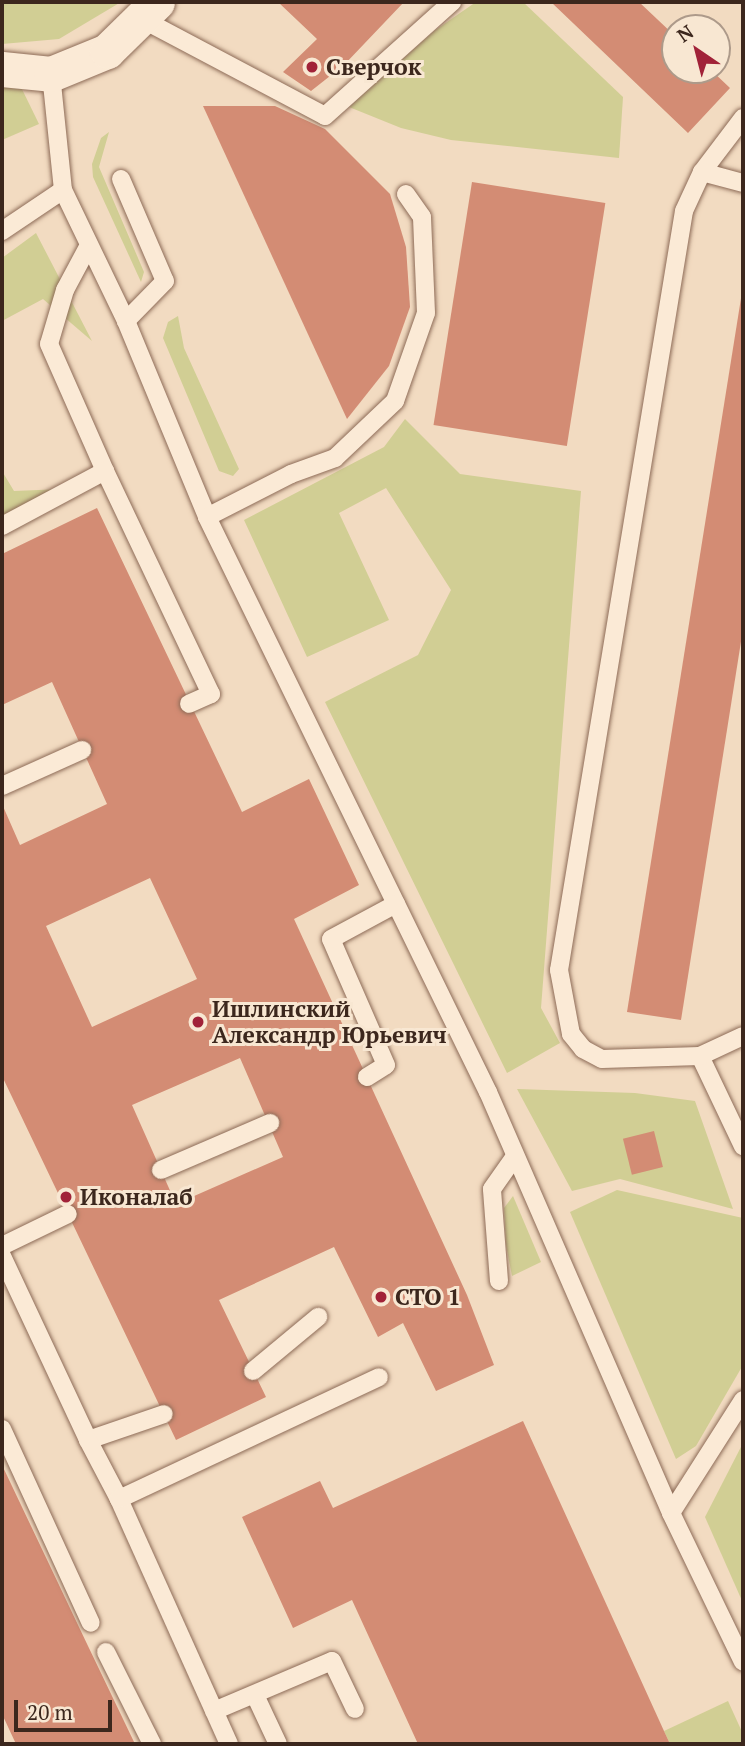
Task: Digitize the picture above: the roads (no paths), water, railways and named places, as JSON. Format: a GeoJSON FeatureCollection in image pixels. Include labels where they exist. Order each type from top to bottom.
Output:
{"type":"FeatureCollection","features":[{"type":"Feature","properties":{"kind":"street"},"geometry":{"type":"LineString","coordinates":[[2,69],[51,74],[107,51],[149,10]]}},
{"type":"Feature","properties":{"kind":"lane"},"geometry":{"type":"LineString","coordinates":[[149,10],[325,116],[452,2]]}},
{"type":"Feature","properties":{"kind":"lane"},"geometry":{"type":"LineString","coordinates":[[51,74],[63,190],[127,321],[207,517],[488,1092],[671,1513],[743,1660]]}},
{"type":"Feature","properties":{"kind":"lane"},"geometry":{"type":"LineString","coordinates":[[743,118],[702,172],[684,211],[559,970],[571,1034],[583,1049],[602,1059],[700,1056],[743,1036]]}},
{"type":"Feature","properties":{"kind":"lane"},"geometry":{"type":"LineString","coordinates":[[702,172],[743,183]]}},
{"type":"Feature","properties":{"kind":"lane"},"geometry":{"type":"LineString","coordinates":[[121,179],[165,281],[127,321]]}},
{"type":"Feature","properties":{"kind":"lane"},"geometry":{"type":"LineString","coordinates":[[2,231],[63,190]]}},
{"type":"Feature","properties":{"kind":"lane"},"geometry":{"type":"LineString","coordinates":[[207,517],[291,474],[335,458],[395,401],[426,313],[422,217],[406,194]]}},
{"type":"Feature","properties":{"kind":"lane"},"geometry":{"type":"LineString","coordinates":[[89,245],[65,290],[49,344],[105,471],[211,694],[189,704]]}},
{"type":"Feature","properties":{"kind":"lane"},"geometry":{"type":"LineString","coordinates":[[2,526],[105,471]]}},
{"type":"Feature","properties":{"kind":"lane"},"geometry":{"type":"LineString","coordinates":[[2,786],[82,750]]}},
{"type":"Feature","properties":{"kind":"lane"},"geometry":{"type":"LineString","coordinates":[[367,1077],[387,1065],[331,939],[396,904]]}},
{"type":"Feature","properties":{"kind":"lane"},"geometry":{"type":"LineString","coordinates":[[700,1056],[743,1146]]}},
{"type":"Feature","properties":{"kind":"lane"},"geometry":{"type":"LineString","coordinates":[[161,1170],[270,1123]]}},
{"type":"Feature","properties":{"kind":"lane"},"geometry":{"type":"LineString","coordinates":[[499,1281],[492,1189],[514,1157]]}},
{"type":"Feature","properties":{"kind":"lane"},"geometry":{"type":"LineString","coordinates":[[2,1246],[68,1214]]}},
{"type":"Feature","properties":{"kind":"lane"},"geometry":{"type":"LineString","coordinates":[[2,1256],[88,1440],[119,1499],[229,1744]]}},
{"type":"Feature","properties":{"kind":"lane"},"geometry":{"type":"LineString","coordinates":[[253,1371],[318,1317]]}},
{"type":"Feature","properties":{"kind":"lane"},"geometry":{"type":"LineString","coordinates":[[119,1499],[379,1377]]}},
{"type":"Feature","properties":{"kind":"lane"},"geometry":{"type":"LineString","coordinates":[[671,1513],[743,1400]]}},
{"type":"Feature","properties":{"kind":"lane"},"geometry":{"type":"LineString","coordinates":[[88,1440],[164,1414]]}},
{"type":"Feature","properties":{"kind":"lane"},"geometry":{"type":"LineString","coordinates":[[2,1429],[91,1623]]}},
{"type":"Feature","properties":{"kind":"lane"},"geometry":{"type":"LineString","coordinates":[[106,1652],[152,1744]]}},
{"type":"Feature","properties":{"kind":"lane"},"geometry":{"type":"LineString","coordinates":[[214,1712],[332,1661],[355,1709]]}},
{"type":"Feature","properties":{"kind":"lane"},"geometry":{"type":"LineString","coordinates":[[255,1695],[278,1744]]}},
{"type":"Feature","properties":{"kind":"place","name":"Сверчок"},"geometry":{"type":"Point","coordinates":[312,67]}},
{"type":"Feature","properties":{"kind":"place","name":"Ишлинский Александр Юрьевич"},"geometry":{"type":"Point","coordinates":[198,1022]}},
{"type":"Feature","properties":{"kind":"place","name":"Иконалаб"},"geometry":{"type":"Point","coordinates":[66,1197]}},
{"type":"Feature","properties":{"kind":"place","name":"СТО 1"},"geometry":{"type":"Point","coordinates":[381,1297]}}]}
